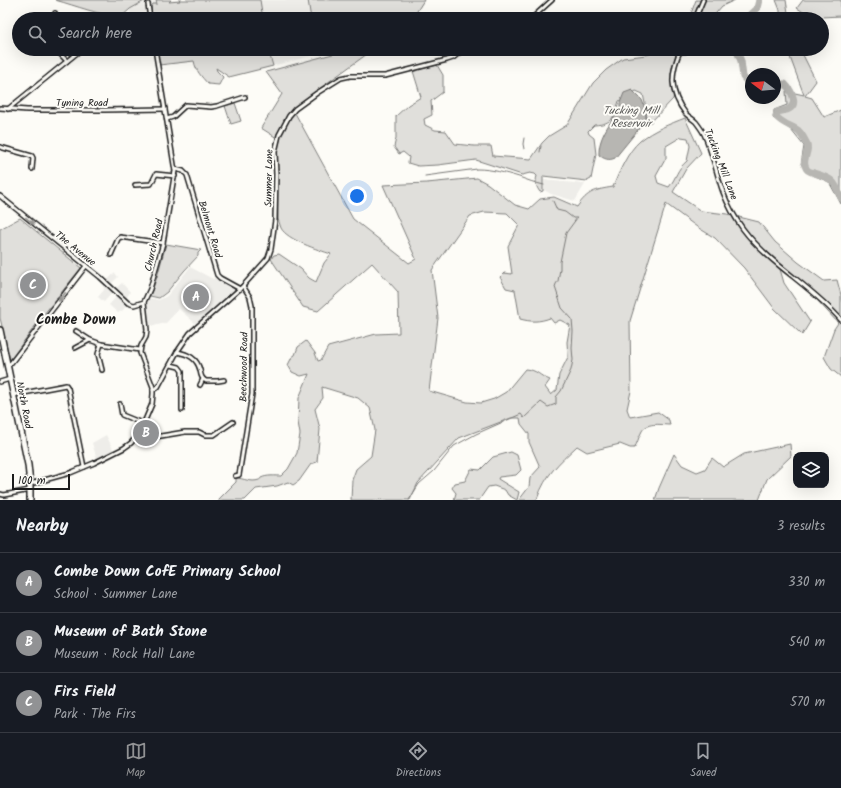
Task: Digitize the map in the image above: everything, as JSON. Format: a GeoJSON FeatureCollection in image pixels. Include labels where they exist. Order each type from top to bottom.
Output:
{"type":"FeatureCollection","features":[{"type":"Feature","properties":{"kind":"main road","name":"North Road"},"geometry":{"type":"LineString","coordinates":[[0,330],[28,465],[30,500]]}},
{"type":"Feature","properties":{"kind":"street"},"geometry":{"type":"LineString","coordinates":[[539,12],[552,0]]}},
{"type":"Feature","properties":{"kind":"street"},"geometry":{"type":"LineString","coordinates":[[698,12],[703,0]]}},
{"type":"Feature","properties":{"kind":"street"},"geometry":{"type":"LineString","coordinates":[[148,4],[149,12]]}},
{"type":"Feature","properties":{"kind":"street"},"geometry":{"type":"LineString","coordinates":[[62,56],[67,61]]}},
{"type":"Feature","properties":{"kind":"street"},"geometry":{"type":"LineString","coordinates":[[8,109],[73,56]]}},
{"type":"Feature","properties":{"kind":"street","name":"Church Road"},"geometry":{"type":"LineString","coordinates":[[140,350],[146,337],[147,330],[144,302],[150,289],[163,243],[175,176],[156,56]]}},
{"type":"Feature","properties":{"kind":"street","name":"Summer Lane"},"geometry":{"type":"LineString","coordinates":[[153,390],[158,386],[177,352],[190,333],[240,289],[268,258],[271,249],[275,220],[275,152],[280,135],[289,116],[295,109],[317,93],[341,78],[347,76],[385,76],[447,60],[455,56]]}},
{"type":"Feature","properties":{"kind":"street","name":"Tucking Mill Lane"},"geometry":{"type":"LineString","coordinates":[[678,56],[672,78],[676,96],[687,116],[695,121],[705,137],[723,193],[734,215],[744,230],[759,247],[784,270],[823,300],[841,320]]}},
{"type":"Feature","properties":{"kind":"street"},"geometry":{"type":"LineString","coordinates":[[166,119],[174,117],[186,105],[211,107],[245,96]]}},
{"type":"Feature","properties":{"kind":"street","name":"Tyning Road"},"geometry":{"type":"LineString","coordinates":[[0,108],[105,110],[164,109]]}},
{"type":"Feature","properties":{"kind":"street"},"geometry":{"type":"LineString","coordinates":[[0,146],[32,156],[32,169]]}},
{"type":"Feature","properties":{"kind":"street","name":"Belmont Road"},"geometry":{"type":"LineString","coordinates":[[175,169],[183,170],[187,175],[217,275],[240,289]]}},
{"type":"Feature","properties":{"kind":"street"},"geometry":{"type":"LineString","coordinates":[[135,185],[149,185],[156,174],[175,176]]}},
{"type":"Feature","properties":{"kind":"street","name":"The Avenue"},"geometry":{"type":"LineString","coordinates":[[0,196],[86,266],[128,303],[134,305],[144,302]]}},
{"type":"Feature","properties":{"kind":"street"},"geometry":{"type":"LineString","coordinates":[[111,255],[118,239],[120,238],[163,243]]}},
{"type":"Feature","properties":{"kind":"street"},"geometry":{"type":"LineString","coordinates":[[8,365],[86,266]]}},
{"type":"Feature","properties":{"kind":"street","name":"Beechwood Road"},"geometry":{"type":"LineString","coordinates":[[240,474],[252,394],[252,306],[250,297],[243,286]]}},
{"type":"Feature","properties":{"kind":"street"},"geometry":{"type":"LineString","coordinates":[[30,484],[54,478],[84,467],[124,448],[137,437],[152,404],[153,390],[140,350],[101,344],[90,340],[76,331]]}},
{"type":"Feature","properties":{"kind":"street"},"geometry":{"type":"LineString","coordinates":[[75,348],[90,340]]}},
{"type":"Feature","properties":{"kind":"street"},"geometry":{"type":"LineString","coordinates":[[101,344],[98,354],[102,370]]}},
{"type":"Feature","properties":{"kind":"street"},"geometry":{"type":"LineString","coordinates":[[177,352],[193,357],[199,366],[203,379],[200,385]]}},
{"type":"Feature","properties":{"kind":"street"},"geometry":{"type":"LineString","coordinates":[[171,364],[179,367],[182,372],[182,410]]}},
{"type":"Feature","properties":{"kind":"street"},"geometry":{"type":"LineString","coordinates":[[0,382],[10,379]]}},
{"type":"Feature","properties":{"kind":"street"},"geometry":{"type":"LineString","coordinates":[[203,379],[210,382],[224,380]]}},
{"type":"Feature","properties":{"kind":"street"},"geometry":{"type":"LineString","coordinates":[[13,395],[66,385],[68,388],[84,467]]}},
{"type":"Feature","properties":{"kind":"street"},"geometry":{"type":"LineString","coordinates":[[120,404],[122,415],[144,424]]}},
{"type":"Feature","properties":{"kind":"street"},"geometry":{"type":"LineString","coordinates":[[137,437],[143,439],[185,432],[199,432],[209,436],[214,435],[233,422]]}},
{"type":"Feature","properties":{"kind":"street"},"geometry":{"type":"LineString","coordinates":[[235,476],[240,474],[243,478]]}},
{"type":"Feature","properties":{"kind":"street"},"geometry":{"type":"LineString","coordinates":[[0,494],[4,495],[30,490]]}},
{"type":"Feature","properties":{"kind":"shaded area"},"geometry":{"type":"Polygon","coordinates":[[[55,0],[425,0],[417,12],[95,11],[55,0]]]}},
{"type":"Feature","properties":{"kind":"shaded area"},"geometry":{"type":"Polygon","coordinates":[[[55,0],[146,0],[127,12],[96,12],[55,0]]]}},
{"type":"Feature","properties":{"kind":"shaded area"},"geometry":{"type":"Polygon","coordinates":[[[156,0],[171,0],[169,2],[180,1],[179,0],[260,0],[262,12],[151,12],[151,7],[153,4],[157,4],[156,0]]]}},
{"type":"Feature","properties":{"kind":"shaded area"},"geometry":{"type":"Polygon","coordinates":[[[308,0],[424,0],[416,12],[310,12],[308,0]]]}},
{"type":"Feature","properties":{"kind":"shaded area"},"geometry":{"type":"Polygon","coordinates":[[[696,0],[735,0],[722,6],[717,12],[692,12],[696,0]]]}},
{"type":"Feature","properties":{"kind":"shaded area"},"geometry":{"type":"Polygon","coordinates":[[[776,0],[786,0],[788,12],[780,12],[776,0]]]}},
{"type":"Feature","properties":{"kind":"shaded area"},"geometry":{"type":"Polygon","coordinates":[[[803,0],[841,0],[841,16],[829,17],[829,12],[803,12],[797,8],[803,0]]]}},
{"type":"Feature","properties":{"kind":"shaded area"},"geometry":{"type":"Polygon","coordinates":[[[158,56],[311,56],[229,77],[205,59],[159,65],[158,56]]]}},
{"type":"Feature","properties":{"kind":"shaded area"},"geometry":{"type":"Polygon","coordinates":[[[158,56],[270,56],[273,66],[229,77],[216,68],[223,77],[219,85],[208,84],[197,71],[194,61],[159,65],[158,56]]]}},
{"type":"Feature","properties":{"kind":"shaded area"},"geometry":{"type":"Polygon","coordinates":[[[325,56],[364,56],[294,107],[295,113],[353,219],[409,263],[416,259],[383,185],[427,183],[477,178],[488,184],[515,205],[529,209],[540,199],[554,197],[577,207],[588,194],[601,189],[613,187],[628,156],[640,141],[656,130],[685,118],[701,153],[686,169],[673,192],[701,211],[727,214],[759,222],[775,242],[798,262],[824,281],[837,280],[841,295],[841,377],[831,369],[824,357],[834,329],[838,323],[806,288],[780,269],[784,283],[810,322],[802,335],[774,308],[744,268],[715,238],[697,227],[666,204],[630,321],[631,391],[627,409],[630,417],[658,412],[669,420],[670,425],[654,424],[646,427],[643,429],[634,448],[620,444],[587,452],[577,446],[558,464],[544,483],[536,500],[519,500],[529,487],[530,478],[540,467],[529,442],[529,434],[521,424],[520,418],[511,418],[459,438],[418,483],[410,500],[351,500],[352,480],[356,469],[371,456],[375,430],[370,408],[358,398],[322,387],[323,398],[315,409],[320,429],[317,462],[311,464],[299,481],[293,485],[288,482],[277,486],[256,489],[245,500],[218,500],[236,482],[236,478],[253,481],[259,480],[266,476],[281,476],[288,469],[297,453],[300,434],[298,422],[299,398],[309,374],[301,376],[292,372],[288,365],[292,357],[295,355],[298,347],[306,341],[315,353],[318,361],[321,360],[328,347],[376,334],[399,333],[398,292],[372,263],[318,311],[303,307],[271,259],[274,255],[279,254],[301,269],[309,278],[316,282],[324,263],[331,254],[290,237],[281,228],[278,219],[277,151],[280,140],[261,128],[282,94],[266,72],[325,56]],[[681,137],[666,146],[666,158],[656,176],[658,183],[669,187],[681,167],[687,161],[690,146],[688,138],[681,137]],[[484,212],[470,216],[432,270],[438,318],[429,391],[467,402],[481,403],[494,399],[506,392],[525,369],[536,372],[550,380],[545,387],[551,395],[557,390],[559,375],[568,357],[567,342],[570,325],[560,320],[554,323],[550,318],[535,321],[520,319],[515,290],[506,288],[500,277],[504,273],[512,274],[508,246],[519,225],[507,213],[484,212]]]}},
{"type":"Feature","properties":{"kind":"shaded area"},"geometry":{"type":"Polygon","coordinates":[[[638,56],[677,56],[671,77],[674,93],[673,99],[651,122],[647,123],[643,94],[636,91],[619,101],[612,119],[605,123],[594,125],[588,131],[594,138],[596,154],[591,179],[587,181],[543,176],[543,191],[540,192],[536,182],[537,176],[535,174],[530,173],[522,175],[476,160],[418,166],[408,163],[409,157],[403,152],[399,154],[394,147],[396,138],[396,116],[408,105],[421,97],[413,71],[437,65],[443,75],[443,92],[431,101],[432,115],[424,119],[425,125],[435,130],[446,131],[455,144],[491,146],[493,156],[531,159],[549,136],[567,125],[593,83],[606,70],[623,58],[638,56]]]}},
{"type":"Feature","properties":{"kind":"shaded area"},"geometry":{"type":"Polygon","coordinates":[[[790,56],[804,56],[816,81],[805,96],[812,98],[824,117],[841,110],[841,204],[829,182],[808,173],[801,164],[804,146],[791,130],[773,118],[774,110],[787,105],[786,91],[804,95],[790,56]]]}},
{"type":"Feature","properties":{"kind":"shaded area"},"geometry":{"type":"Polygon","coordinates":[[[235,103],[241,121],[231,124],[225,106],[235,103]]]}},
{"type":"Feature","properties":{"kind":"shaded area"},"geometry":{"type":"Polygon","coordinates":[[[543,180],[585,184],[575,201],[551,194],[544,190],[543,180]]]}},
{"type":"Feature","properties":{"kind":"shaded area"},"geometry":{"type":"Polygon","coordinates":[[[20,218],[81,268],[10,360],[0,318],[0,229],[20,218]]]}},
{"type":"Feature","properties":{"kind":"shaded area"},"geometry":{"type":"Polygon","coordinates":[[[166,244],[201,250],[198,253],[198,256],[167,292],[159,298],[150,296],[166,244]]]}},
{"type":"Feature","properties":{"kind":"shaded area"},"geometry":{"type":"Polygon","coordinates":[[[190,267],[213,279],[216,276],[236,289],[197,325],[179,309],[166,323],[153,326],[149,324],[146,303],[149,298],[159,300],[167,296],[190,267]]]}},
{"type":"Feature","properties":{"kind":"shaded area"},"geometry":{"type":"Polygon","coordinates":[[[115,273],[118,277],[112,283],[116,288],[122,283],[130,292],[124,302],[127,305],[118,313],[109,305],[116,297],[112,293],[104,302],[98,297],[104,290],[103,285],[115,273]]]}},
{"type":"Feature","properties":{"kind":"shaded area"},"geometry":{"type":"Polygon","coordinates":[[[106,435],[114,451],[97,459],[92,443],[106,435]]]}},
{"type":"Feature","properties":{"kind":"shaded area"},"geometry":{"type":"Polygon","coordinates":[[[790,444],[791,456],[767,479],[759,500],[655,500],[674,454],[682,465],[697,472],[705,469],[712,458],[723,467],[744,454],[790,444]]]}},
{"type":"Feature","properties":{"kind":"shaded area"},"geometry":{"type":"Polygon","coordinates":[[[511,452],[517,455],[521,470],[516,475],[499,477],[498,479],[519,492],[517,500],[508,495],[505,490],[494,486],[488,487],[479,500],[454,500],[456,493],[452,488],[455,483],[465,481],[471,469],[480,470],[493,457],[511,452]]]}},
{"type":"Feature","properties":{"kind":"water","name":"Tucking Mill Reservoir"},"geometry":{"type":"Polygon","coordinates":[[[632,90],[642,100],[646,111],[646,120],[615,158],[605,158],[599,155],[599,148],[603,136],[620,108],[620,103],[624,93],[632,90]]]}},
{"type":"Feature","properties":{"kind":"waterway"},"geometry":{"type":"LineString","coordinates":[[753,12],[757,8],[759,0]]}},
{"type":"Feature","properties":{"kind":"waterway"},"geometry":{"type":"LineString","coordinates":[[739,56],[743,77],[745,79]]}},
{"type":"Feature","properties":{"kind":"waterway"},"geometry":{"type":"LineString","coordinates":[[781,84],[785,84],[790,90],[794,101],[791,108],[777,112],[776,116],[783,122],[798,130],[804,138],[808,147],[804,162],[807,169],[825,176],[832,181],[837,187],[841,198]]}},
{"type":"Feature","properties":{"kind":"waterway"},"geometry":{"type":"LineString","coordinates":[[524,138],[524,149]]}},
{"type":"Feature","properties":{"kind":"waterway"},"geometry":{"type":"LineString","coordinates":[[540,152],[541,146]]}},
{"type":"Feature","properties":{"kind":"waterway"},"geometry":{"type":"LineString","coordinates":[[425,176],[482,169],[493,170],[544,185]]}},
{"type":"Feature","properties":{"kind":"waterway"},"geometry":{"type":"LineString","coordinates":[[409,500],[419,484],[434,471],[454,446],[476,434],[521,414],[524,418],[541,402],[548,407],[556,404],[556,397],[561,391],[571,370],[573,360],[573,331],[572,319],[562,308],[555,287],[558,281],[566,233],[577,218],[573,218],[565,212],[557,210],[553,201]]}},
{"type":"Feature","properties":{"kind":"place","name":"Firs Field"},"geometry":{"type":"Point","coordinates":[33,285]}},
{"type":"Feature","properties":{"kind":"place","name":"Combe Down CofE Primary School"},"geometry":{"type":"Point","coordinates":[196,297]}},
{"type":"Feature","properties":{"kind":"place","name":"Museum of Bath Stone"},"geometry":{"type":"Point","coordinates":[146,433]}},
{"type":"Feature","properties":{"kind":"district","name":"Combe Down"},"geometry":{"type":"Point","coordinates":[76,319]}}]}
